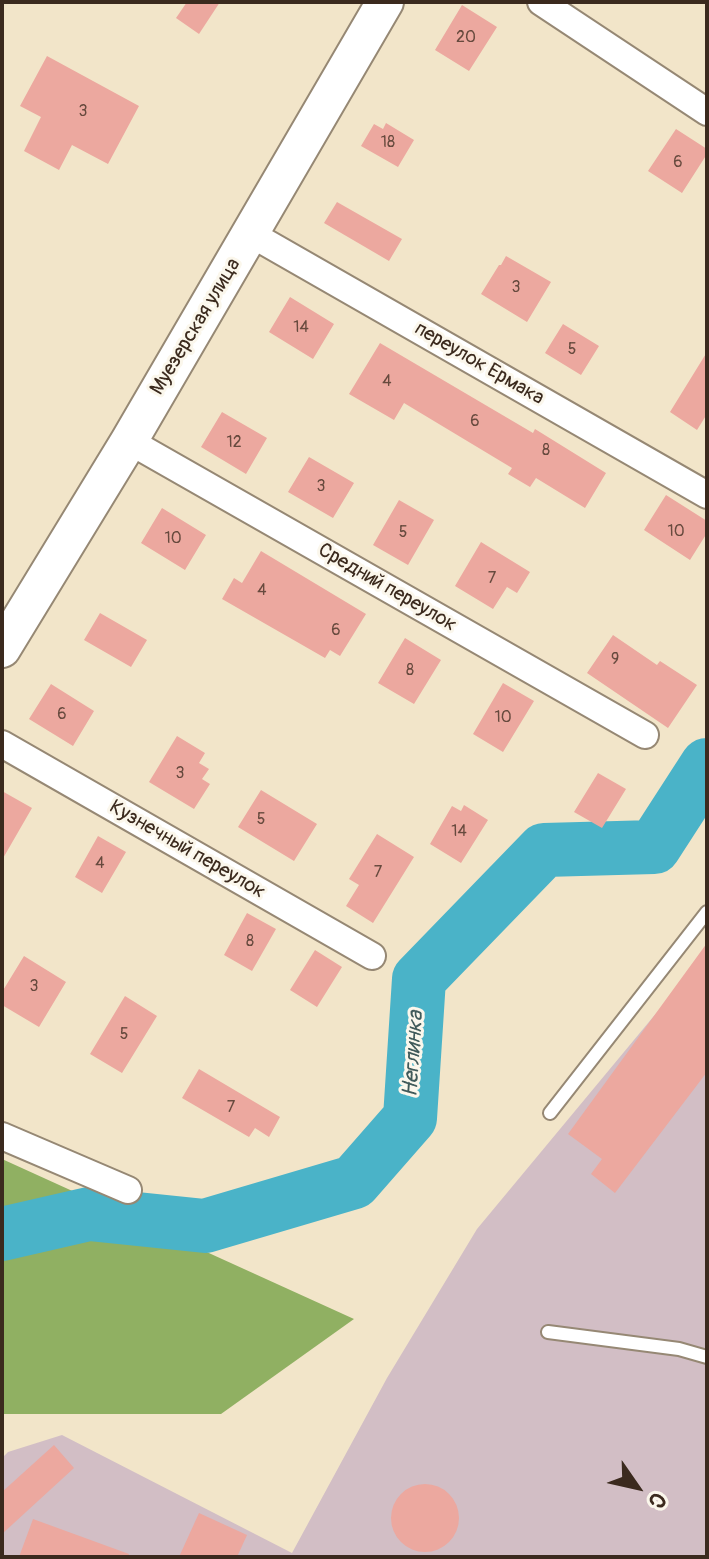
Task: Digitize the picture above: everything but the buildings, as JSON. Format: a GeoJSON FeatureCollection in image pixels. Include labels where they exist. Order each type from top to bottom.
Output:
{"type":"FeatureCollection","features":[{"type":"Feature","properties":{"kind":"main road","name":"Муезерская улица"},"geometry":{"type":"LineString","coordinates":[[2,649],[129,441],[385,2]]}},
{"type":"Feature","properties":{"kind":"street"},"geometry":{"type":"LineString","coordinates":[[541,2],[707,112]]}},
{"type":"Feature","properties":{"kind":"street","name":"переулок Ермака"},"geometry":{"type":"LineString","coordinates":[[251,234],[707,495]]}},
{"type":"Feature","properties":{"kind":"street","name":"Средний переулок"},"geometry":{"type":"LineString","coordinates":[[129,441],[645,735]]}},
{"type":"Feature","properties":{"kind":"street","name":"Кузнечный переулок"},"geometry":{"type":"LineString","coordinates":[[2,744],[372,956]]}},
{"type":"Feature","properties":{"kind":"street"},"geometry":{"type":"LineString","coordinates":[[2,1136],[128,1190]]}},
{"type":"Feature","properties":{"kind":"lane"},"geometry":{"type":"LineString","coordinates":[[550,1113],[707,912]]}},
{"type":"Feature","properties":{"kind":"lane"},"geometry":{"type":"LineString","coordinates":[[548,1332],[679,1349],[707,1357]]}},
{"type":"Feature","properties":{"kind":"shaded area"},"geometry":{"type":"Polygon","coordinates":[[[707,952],[707,1557],[2,1557],[2,1458],[8,1452],[62,1435],[292,1553],[387,1378],[477,1229],[707,952]]]}},
{"type":"Feature","properties":{"kind":"green space"},"geometry":{"type":"Polygon","coordinates":[[[2,1159],[354,1319],[221,1414],[2,1414],[2,1159]]]}},
{"type":"Feature","properties":{"kind":"waterway","name":"Неглинка"},"geometry":{"type":"LineString","coordinates":[[2,1234],[89,1214],[205,1226],[354,1182],[410,1118],[419,979],[544,850],[654,847],[707,765]]}}]}
